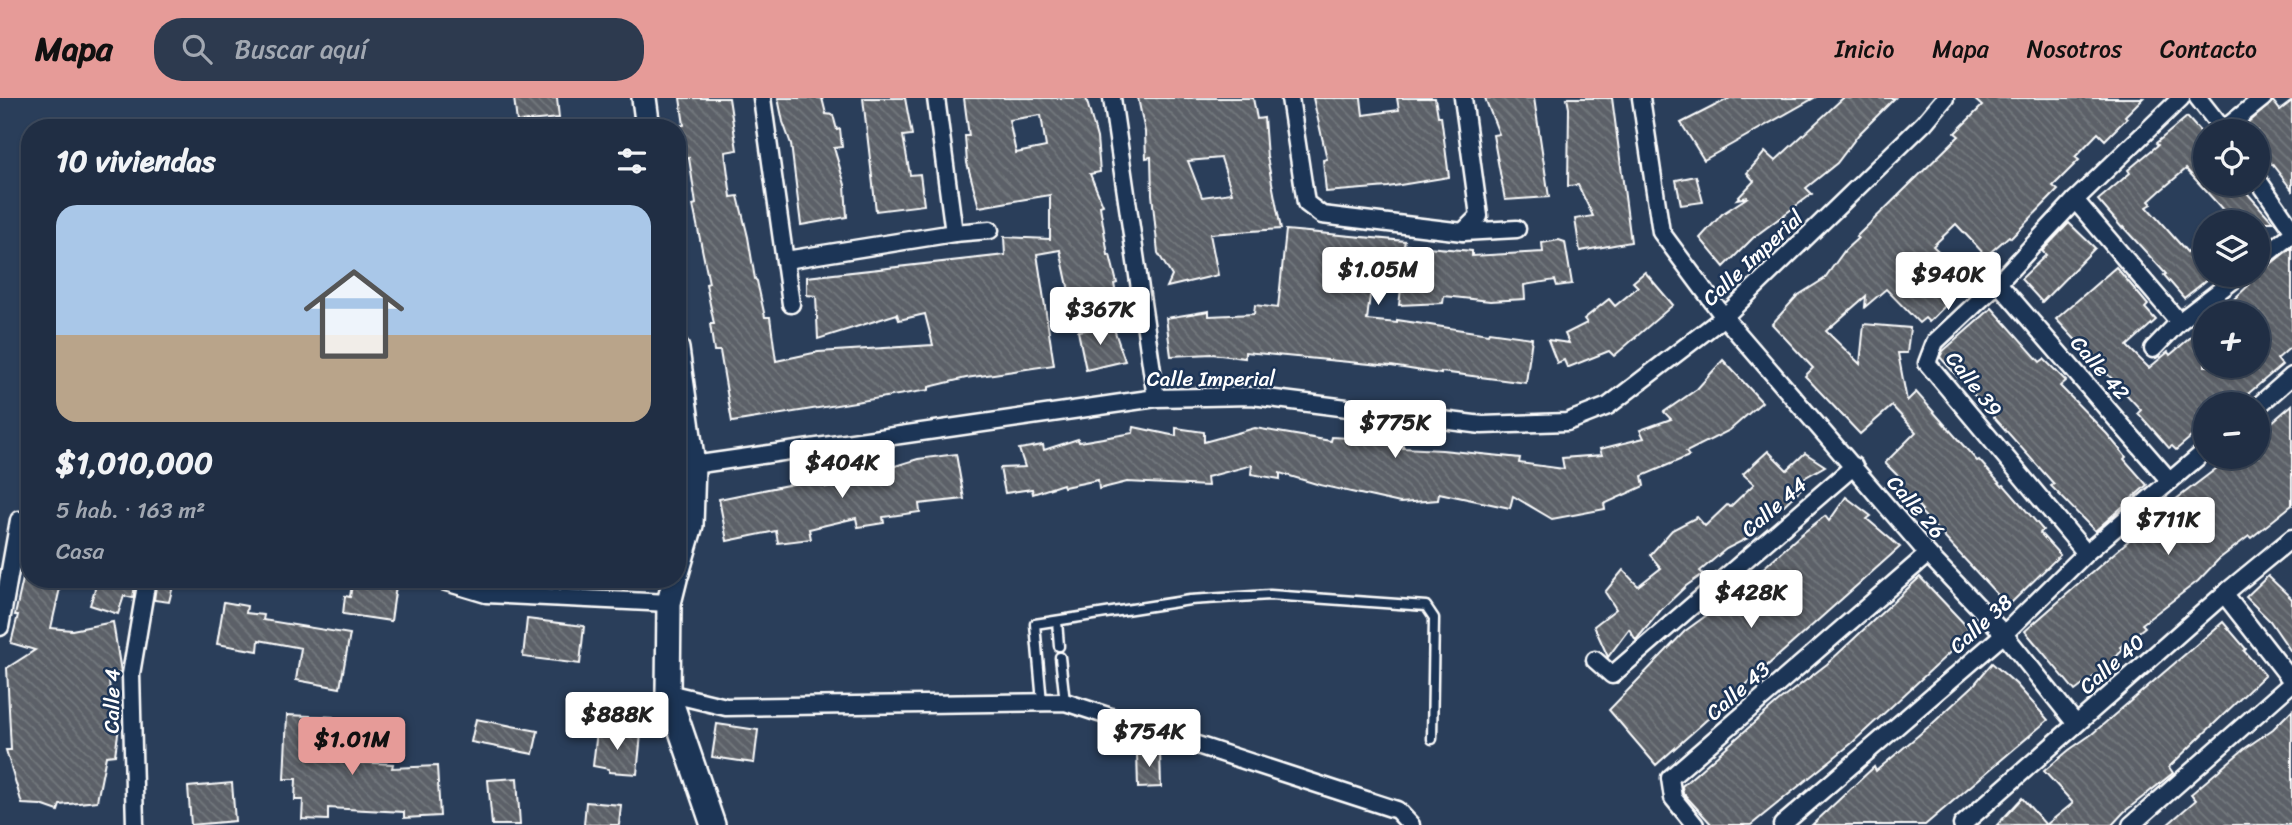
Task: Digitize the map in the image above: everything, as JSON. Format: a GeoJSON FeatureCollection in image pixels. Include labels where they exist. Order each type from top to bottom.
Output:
{"type":"FeatureCollection","features":[{"type":"Feature","properties":{"kind":"street"},"geometry":{"type":"LineString","coordinates":[[644,98],[647,119]]}},
{"type":"Feature","properties":{"kind":"street"},"geometry":{"type":"LineString","coordinates":[[762,98],[791,304]]}},
{"type":"Feature","properties":{"kind":"street"},"geometry":{"type":"LineString","coordinates":[[936,98],[954,233]]}},
{"type":"Feature","properties":{"kind":"street"},"geometry":{"type":"LineString","coordinates":[[1112,98],[1156,398]]}},
{"type":"Feature","properties":{"kind":"street"},"geometry":{"type":"LineString","coordinates":[[1290,98],[1306,203],[1322,215],[1463,232],[1517,229]]}},
{"type":"Feature","properties":{"kind":"street"},"geometry":{"type":"LineString","coordinates":[[1463,98],[1479,216],[1463,232]]}},
{"type":"Feature","properties":{"kind":"street","name":"Calle 26"},"geometry":{"type":"LineString","coordinates":[[1641,98],[1661,233],[1724,317],[1928,554],[2004,634],[2076,724]]}},
{"type":"Feature","properties":{"kind":"street","name":"Calle Imperial"},"geometry":{"type":"LineString","coordinates":[[692,465],[1156,398],[1252,396],[1482,425],[1567,422],[1608,407],[1724,317],[1924,123],[1945,98]]}},
{"type":"Feature","properties":{"kind":"street","name":"Calle 39"},"geometry":{"type":"LineString","coordinates":[[2086,553],[1927,363],[1935,342],[1998,283],[2075,200],[2180,98]]}},
{"type":"Feature","properties":{"kind":"street"},"geometry":{"type":"LineString","coordinates":[[2198,98],[2214,119]]}},
{"type":"Feature","properties":{"kind":"street"},"geometry":{"type":"LineString","coordinates":[[2238,119],[2263,98]]}},
{"type":"Feature","properties":{"kind":"street"},"geometry":{"type":"LineString","coordinates":[[2268,196],[2292,232],[2270,251]]}},
{"type":"Feature","properties":{"kind":"street"},"geometry":{"type":"LineString","coordinates":[[2075,200],[2179,323]]}},
{"type":"Feature","properties":{"kind":"street"},"geometry":{"type":"LineString","coordinates":[[786,260],[954,233],[990,230]]}},
{"type":"Feature","properties":{"kind":"street","name":"Calle 42"},"geometry":{"type":"LineString","coordinates":[[1998,283],[2170,481]]}},
{"type":"Feature","properties":{"kind":"street"},"geometry":{"type":"LineString","coordinates":[[2153,349],[2179,323],[2225,287]]}},
{"type":"Feature","properties":{"kind":"street"},"geometry":{"type":"LineString","coordinates":[[2270,395],[2292,376]]}},
{"type":"Feature","properties":{"kind":"street"},"geometry":{"type":"LineString","coordinates":[[686,419],[692,465],[691,525],[686,542]]}},
{"type":"Feature","properties":{"kind":"street","name":"Calle 38"},"geometry":{"type":"LineString","coordinates":[[1782,825],[2004,634],[2086,553],[2193,461]]}},
{"type":"Feature","properties":{"kind":"street","name":"Calle 44"},"geometry":{"type":"LineString","coordinates":[[1595,660],[1612,675],[1854,466]]}},
{"type":"Feature","properties":{"kind":"street"},"geometry":{"type":"LineString","coordinates":[[0,628],[19,520]]}},
{"type":"Feature","properties":{"kind":"street","name":"Calle 40"},"geometry":{"type":"LineString","coordinates":[[1962,825],[2224,594],[2292,538]]}},
{"type":"Feature","properties":{"kind":"street","name":"Calle 43"},"geometry":{"type":"LineString","coordinates":[[1695,825],[1673,798],[1670,778],[1928,554]]}},
{"type":"Feature","properties":{"kind":"street","name":"Calle 4"},"geometry":{"type":"LineString","coordinates":[[135,825],[131,674],[145,588]]}},
{"type":"Feature","properties":{"kind":"street"},"geometry":{"type":"LineString","coordinates":[[466,588],[486,594],[668,603]]}},
{"type":"Feature","properties":{"kind":"street"},"geometry":{"type":"LineString","coordinates":[[673,588],[668,603],[668,693],[713,825]]}},
{"type":"Feature","properties":{"kind":"street"},"geometry":{"type":"LineString","coordinates":[[2130,825],[2292,682],[2224,594]]}},
{"type":"Feature","properties":{"kind":"street"},"geometry":{"type":"LineString","coordinates":[[668,693],[726,707],[1065,702],[1397,810],[1410,825]]}},
{"type":"Feature","properties":{"kind":"lane"},"geometry":{"type":"LineString","coordinates":[[1042,702],[1035,624],[1190,600],[1270,596],[1426,606],[1434,618],[1432,738]]}},
{"type":"Feature","properties":{"kind":"lane"},"geometry":{"type":"LineString","coordinates":[[1057,621],[1059,646]]}},
{"type":"Feature","properties":{"kind":"lane"},"geometry":{"type":"LineString","coordinates":[[1060,657],[1065,702]]}},
{"type":"Feature","properties":{"kind":"building"},"geometry":{"type":"Polygon","coordinates":[[[514,98],[557,98],[559,118],[517,119],[514,98]]]}},
{"type":"Feature","properties":{"kind":"building"},"geometry":{"type":"Polygon","coordinates":[[[680,98],[729,98],[737,150],[725,152],[731,197],[738,196],[765,317],[770,317],[776,361],[818,352],[933,345],[925,314],[899,320],[897,314],[818,339],[816,296],[807,295],[807,277],[1005,255],[1004,237],[1050,239],[1050,195],[979,207],[967,163],[965,136],[969,136],[964,98],[1086,98],[1097,138],[1100,172],[1090,174],[1103,205],[1100,206],[1108,255],[1117,283],[1114,284],[1117,299],[1073,309],[1060,250],[1037,254],[1054,365],[966,378],[929,387],[929,390],[732,422],[720,351],[714,351],[710,324],[714,324],[706,284],[709,283],[693,205],[696,204],[689,158],[686,158],[686,119],[683,119],[680,98]],[[1041,115],[1009,120],[1016,153],[1046,147],[1041,115]]]}},
{"type":"Feature","properties":{"kind":"building"},"geometry":{"type":"Polygon","coordinates":[[[778,98],[822,98],[826,114],[833,115],[837,130],[840,129],[842,147],[834,148],[845,185],[847,217],[801,225],[791,144],[778,98]]]}},
{"type":"Feature","properties":{"kind":"building"},"geometry":{"type":"Polygon","coordinates":[[[863,98],[905,98],[912,135],[903,136],[910,175],[920,174],[924,205],[876,211],[863,98]]]}},
{"type":"Feature","properties":{"kind":"building"},"geometry":{"type":"Polygon","coordinates":[[[1138,98],[1253,98],[1257,119],[1264,118],[1267,157],[1281,229],[1210,234],[1218,275],[1167,287],[1172,276],[1158,253],[1151,157],[1146,158],[1145,132],[1138,98]],[[1221,158],[1188,161],[1202,197],[1232,193],[1221,158]]]}},
{"type":"Feature","properties":{"kind":"building"},"geometry":{"type":"Polygon","coordinates":[[[1313,98],[1361,98],[1363,115],[1399,110],[1397,98],[1435,98],[1438,116],[1441,116],[1449,177],[1388,187],[1326,192],[1323,160],[1327,159],[1313,98]]]}},
{"type":"Feature","properties":{"kind":"building"},"geometry":{"type":"Polygon","coordinates":[[[1485,98],[1534,98],[1549,197],[1505,200],[1493,135],[1499,134],[1485,98]]]}},
{"type":"Feature","properties":{"kind":"building"},"geometry":{"type":"Polygon","coordinates":[[[1567,98],[1612,98],[1631,242],[1580,251],[1575,219],[1593,216],[1578,185],[1568,186],[1567,98]]]}},
{"type":"Feature","properties":{"kind":"building"},"geometry":{"type":"Polygon","coordinates":[[[1730,98],[1814,98],[1704,160],[1681,123],[1730,98]]]}},
{"type":"Feature","properties":{"kind":"building"},"geometry":{"type":"Polygon","coordinates":[[[1843,98],[1895,98],[1859,134],[1837,163],[1806,188],[1812,194],[1754,237],[1724,267],[1700,238],[1722,214],[1748,197],[1737,199],[1754,181],[1747,173],[1765,152],[1775,161],[1843,98]]]}},
{"type":"Feature","properties":{"kind":"building"},"geometry":{"type":"Polygon","coordinates":[[[1973,98],[2143,98],[2105,140],[2098,133],[2075,157],[2079,160],[2053,186],[2058,190],[2011,238],[2009,236],[1986,256],[1956,224],[1933,246],[1966,278],[1942,302],[1945,306],[1929,322],[1925,318],[1919,323],[1886,289],[1865,307],[1866,296],[1826,331],[1860,364],[1864,324],[1910,328],[1907,353],[1898,353],[1907,401],[1916,392],[1977,461],[2004,485],[2043,530],[2040,533],[2060,555],[2008,606],[1920,511],[1922,510],[1899,485],[1903,481],[1885,463],[1916,432],[1892,406],[1860,434],[1805,376],[1813,368],[1772,324],[1797,296],[1824,279],[1845,250],[1858,238],[1856,237],[1959,136],[1955,133],[1982,106],[1973,98]]]}},
{"type":"Feature","properties":{"kind":"building"},"geometry":{"type":"Polygon","coordinates":[[[2273,101],[2280,110],[2292,101],[2292,190],[2270,162],[2270,119],[2253,119],[2273,101]]]}},
{"type":"Feature","properties":{"kind":"building"},"geometry":{"type":"Polygon","coordinates":[[[2187,117],[2193,124],[2193,177],[2186,169],[2149,201],[2152,204],[2147,207],[2187,252],[2193,247],[2193,287],[2198,287],[2184,298],[2164,275],[2166,274],[2098,200],[2130,173],[2128,170],[2158,145],[2156,143],[2187,117]]]}},
{"type":"Feature","properties":{"kind":"building"},"geometry":{"type":"Polygon","coordinates":[[[1696,176],[1703,202],[1681,205],[1676,180],[1696,176]]]}},
{"type":"Feature","properties":{"kind":"building"},"geometry":{"type":"Polygon","coordinates":[[[2210,196],[2250,196],[2262,210],[2223,210],[2210,196]]]}},
{"type":"Feature","properties":{"kind":"building"},"geometry":{"type":"Polygon","coordinates":[[[2069,223],[2095,248],[2042,302],[2021,279],[2046,255],[2042,251],[2069,223]]]}},
{"type":"Feature","properties":{"kind":"building"},"geometry":{"type":"Polygon","coordinates":[[[1286,230],[1405,241],[1404,245],[1472,251],[1472,256],[1543,252],[1542,243],[1559,240],[1565,242],[1572,284],[1557,286],[1555,280],[1524,285],[1525,299],[1490,301],[1444,296],[1443,303],[1399,305],[1401,289],[1371,287],[1367,320],[1397,323],[1397,320],[1532,338],[1526,383],[1245,352],[1245,358],[1212,354],[1171,356],[1166,318],[1209,311],[1209,316],[1254,314],[1255,305],[1278,308],[1286,230]]]}},
{"type":"Feature","properties":{"kind":"building"},"geometry":{"type":"Polygon","coordinates":[[[2292,247],[2292,346],[2277,359],[2282,365],[2270,375],[2270,301],[2232,301],[2247,287],[2270,287],[2270,265],[2292,247]]]}},
{"type":"Feature","properties":{"kind":"building"},"geometry":{"type":"Polygon","coordinates":[[[2116,267],[2148,305],[2145,308],[2156,320],[2127,346],[2149,368],[2168,352],[2170,355],[2193,335],[2193,378],[2267,378],[2250,392],[2193,392],[2193,435],[2176,450],[2172,446],[2169,448],[2138,413],[2141,410],[2056,319],[2116,267]]]}},
{"type":"Feature","properties":{"kind":"building"},"geometry":{"type":"Polygon","coordinates":[[[1645,272],[1673,305],[1614,356],[1609,351],[1569,367],[1564,360],[1557,363],[1548,340],[1569,343],[1565,334],[1587,323],[1584,319],[1609,299],[1615,306],[1638,287],[1633,282],[1645,272]]]}},
{"type":"Feature","properties":{"kind":"building"},"geometry":{"type":"Polygon","coordinates":[[[1992,308],[2040,362],[2044,359],[2066,381],[2060,386],[2107,434],[2147,485],[2095,531],[2051,486],[2054,484],[1940,357],[1943,351],[1992,308]]]}},
{"type":"Feature","properties":{"kind":"building"},"geometry":{"type":"Polygon","coordinates":[[[1113,326],[1125,361],[1086,370],[1078,331],[1113,326]]]}},
{"type":"Feature","properties":{"kind":"building"},"geometry":{"type":"Polygon","coordinates":[[[1723,360],[1762,402],[1730,430],[1686,452],[1689,456],[1642,476],[1644,486],[1604,504],[1605,509],[1552,519],[1513,496],[1510,508],[1439,493],[1438,500],[1400,503],[1280,473],[1280,479],[1251,474],[1252,465],[1207,477],[1208,486],[1127,482],[1099,489],[1098,480],[1064,487],[1063,484],[1033,494],[1032,489],[1005,493],[1000,468],[1025,467],[1019,449],[1043,445],[1044,450],[1078,439],[1079,442],[1133,433],[1134,427],[1176,436],[1176,428],[1204,432],[1204,442],[1255,428],[1331,441],[1332,437],[1368,439],[1403,445],[1403,448],[1520,458],[1519,463],[1564,469],[1562,458],[1602,455],[1600,449],[1644,438],[1640,430],[1671,419],[1664,412],[1697,389],[1723,360]]]}},
{"type":"Feature","properties":{"kind":"building"},"geometry":{"type":"Polygon","coordinates":[[[2292,405],[2292,505],[2251,538],[2249,536],[2219,559],[2198,581],[2142,624],[2145,627],[2120,647],[2123,650],[2075,691],[2025,631],[2175,500],[2216,469],[2270,469],[2270,424],[2292,405]]]}},
{"type":"Feature","properties":{"kind":"building"},"geometry":{"type":"Polygon","coordinates":[[[1768,451],[1787,470],[1805,453],[1825,466],[1799,481],[1804,486],[1784,505],[1748,528],[1754,535],[1726,549],[1700,571],[1703,574],[1661,610],[1636,640],[1629,629],[1608,657],[1594,626],[1616,609],[1605,592],[1623,570],[1638,586],[1661,568],[1650,555],[1672,530],[1697,517],[1705,526],[1727,505],[1730,507],[1754,484],[1743,474],[1768,451]]]}},
{"type":"Feature","properties":{"kind":"building"},"geometry":{"type":"Polygon","coordinates":[[[956,454],[964,499],[919,504],[920,512],[883,517],[884,523],[858,527],[856,518],[809,529],[811,539],[778,543],[776,531],[727,541],[719,499],[827,477],[826,487],[918,459],[956,454]]]}},
{"type":"Feature","properties":{"kind":"building"},"geometry":{"type":"Polygon","coordinates":[[[1846,497],[1871,516],[1867,519],[1900,547],[1656,765],[1609,710],[1685,631],[1729,599],[1825,516],[1829,521],[1846,497]]]}},
{"type":"Feature","properties":{"kind":"building"},"geometry":{"type":"Polygon","coordinates":[[[2268,576],[2292,599],[2292,653],[2270,621],[2246,597],[2268,576]]]}},
{"type":"Feature","properties":{"kind":"building"},"geometry":{"type":"Polygon","coordinates":[[[1920,577],[1972,632],[1852,743],[1751,825],[1712,825],[1683,793],[1682,786],[1779,701],[1827,664],[1920,577]]]}},
{"type":"Feature","properties":{"kind":"building"},"geometry":{"type":"Polygon","coordinates":[[[21,588],[60,588],[51,628],[72,630],[113,622],[121,672],[109,678],[110,695],[119,727],[115,755],[106,756],[97,801],[60,805],[58,811],[41,805],[22,804],[6,750],[11,750],[7,668],[35,650],[11,643],[18,615],[15,615],[21,588]]]}},
{"type":"Feature","properties":{"kind":"building"},"geometry":{"type":"Polygon","coordinates":[[[95,588],[135,588],[133,598],[124,596],[118,614],[90,605],[95,588]]]}},
{"type":"Feature","properties":{"kind":"building"},"geometry":{"type":"Polygon","coordinates":[[[156,588],[172,588],[169,602],[154,600],[156,588]]]}},
{"type":"Feature","properties":{"kind":"building"},"geometry":{"type":"Polygon","coordinates":[[[352,588],[396,588],[391,621],[343,614],[345,596],[350,597],[352,588]]]}},
{"type":"Feature","properties":{"kind":"building"},"geometry":{"type":"Polygon","coordinates":[[[224,602],[247,606],[246,613],[264,615],[263,620],[350,634],[340,688],[296,680],[301,648],[259,640],[258,651],[217,644],[224,602]]]}},
{"type":"Feature","properties":{"kind":"building"},"geometry":{"type":"Polygon","coordinates":[[[527,619],[584,626],[580,664],[523,657],[527,619]]]}},
{"type":"Feature","properties":{"kind":"building"},"geometry":{"type":"Polygon","coordinates":[[[2223,622],[2265,675],[2169,767],[2173,773],[2124,812],[2112,825],[2046,825],[2073,803],[2044,771],[2092,734],[2223,622]]]}},
{"type":"Feature","properties":{"kind":"building"},"geometry":{"type":"Polygon","coordinates":[[[1992,663],[2016,684],[2048,720],[1925,825],[1812,825],[1874,767],[1876,771],[1933,723],[1973,686],[1992,663]]]}},
{"type":"Feature","properties":{"kind":"building"},"geometry":{"type":"Polygon","coordinates":[[[2292,710],[2292,825],[2167,825],[2196,800],[2191,794],[2244,749],[2273,729],[2292,710]]]}},
{"type":"Feature","properties":{"kind":"building"},"geometry":{"type":"Polygon","coordinates":[[[287,715],[333,717],[331,761],[393,764],[392,768],[437,766],[440,816],[404,818],[404,812],[328,808],[328,820],[302,819],[303,800],[295,800],[296,779],[284,779],[287,715]]]}},
{"type":"Feature","properties":{"kind":"building"},"geometry":{"type":"Polygon","coordinates":[[[476,719],[538,731],[533,754],[471,742],[476,719]]]}},
{"type":"Feature","properties":{"kind":"building"},"geometry":{"type":"Polygon","coordinates":[[[717,724],[758,730],[754,763],[712,757],[717,724]]]}},
{"type":"Feature","properties":{"kind":"building"},"geometry":{"type":"Polygon","coordinates":[[[597,731],[641,734],[637,774],[609,772],[609,769],[593,766],[597,731]]]}},
{"type":"Feature","properties":{"kind":"building"},"geometry":{"type":"Polygon","coordinates":[[[1160,751],[1161,787],[1138,788],[1137,752],[1160,751]]]}},
{"type":"Feature","properties":{"kind":"building"},"geometry":{"type":"Polygon","coordinates":[[[517,778],[520,825],[492,825],[488,780],[517,778]]]}},
{"type":"Feature","properties":{"kind":"building"},"geometry":{"type":"Polygon","coordinates":[[[232,783],[235,821],[191,825],[188,787],[232,783]]]}},
{"type":"Feature","properties":{"kind":"building"},"geometry":{"type":"Polygon","coordinates":[[[2022,798],[2046,825],[1997,825],[2022,798]]]}},
{"type":"Feature","properties":{"kind":"building"},"geometry":{"type":"Polygon","coordinates":[[[586,802],[621,805],[619,825],[584,825],[586,802]]]}}]}
